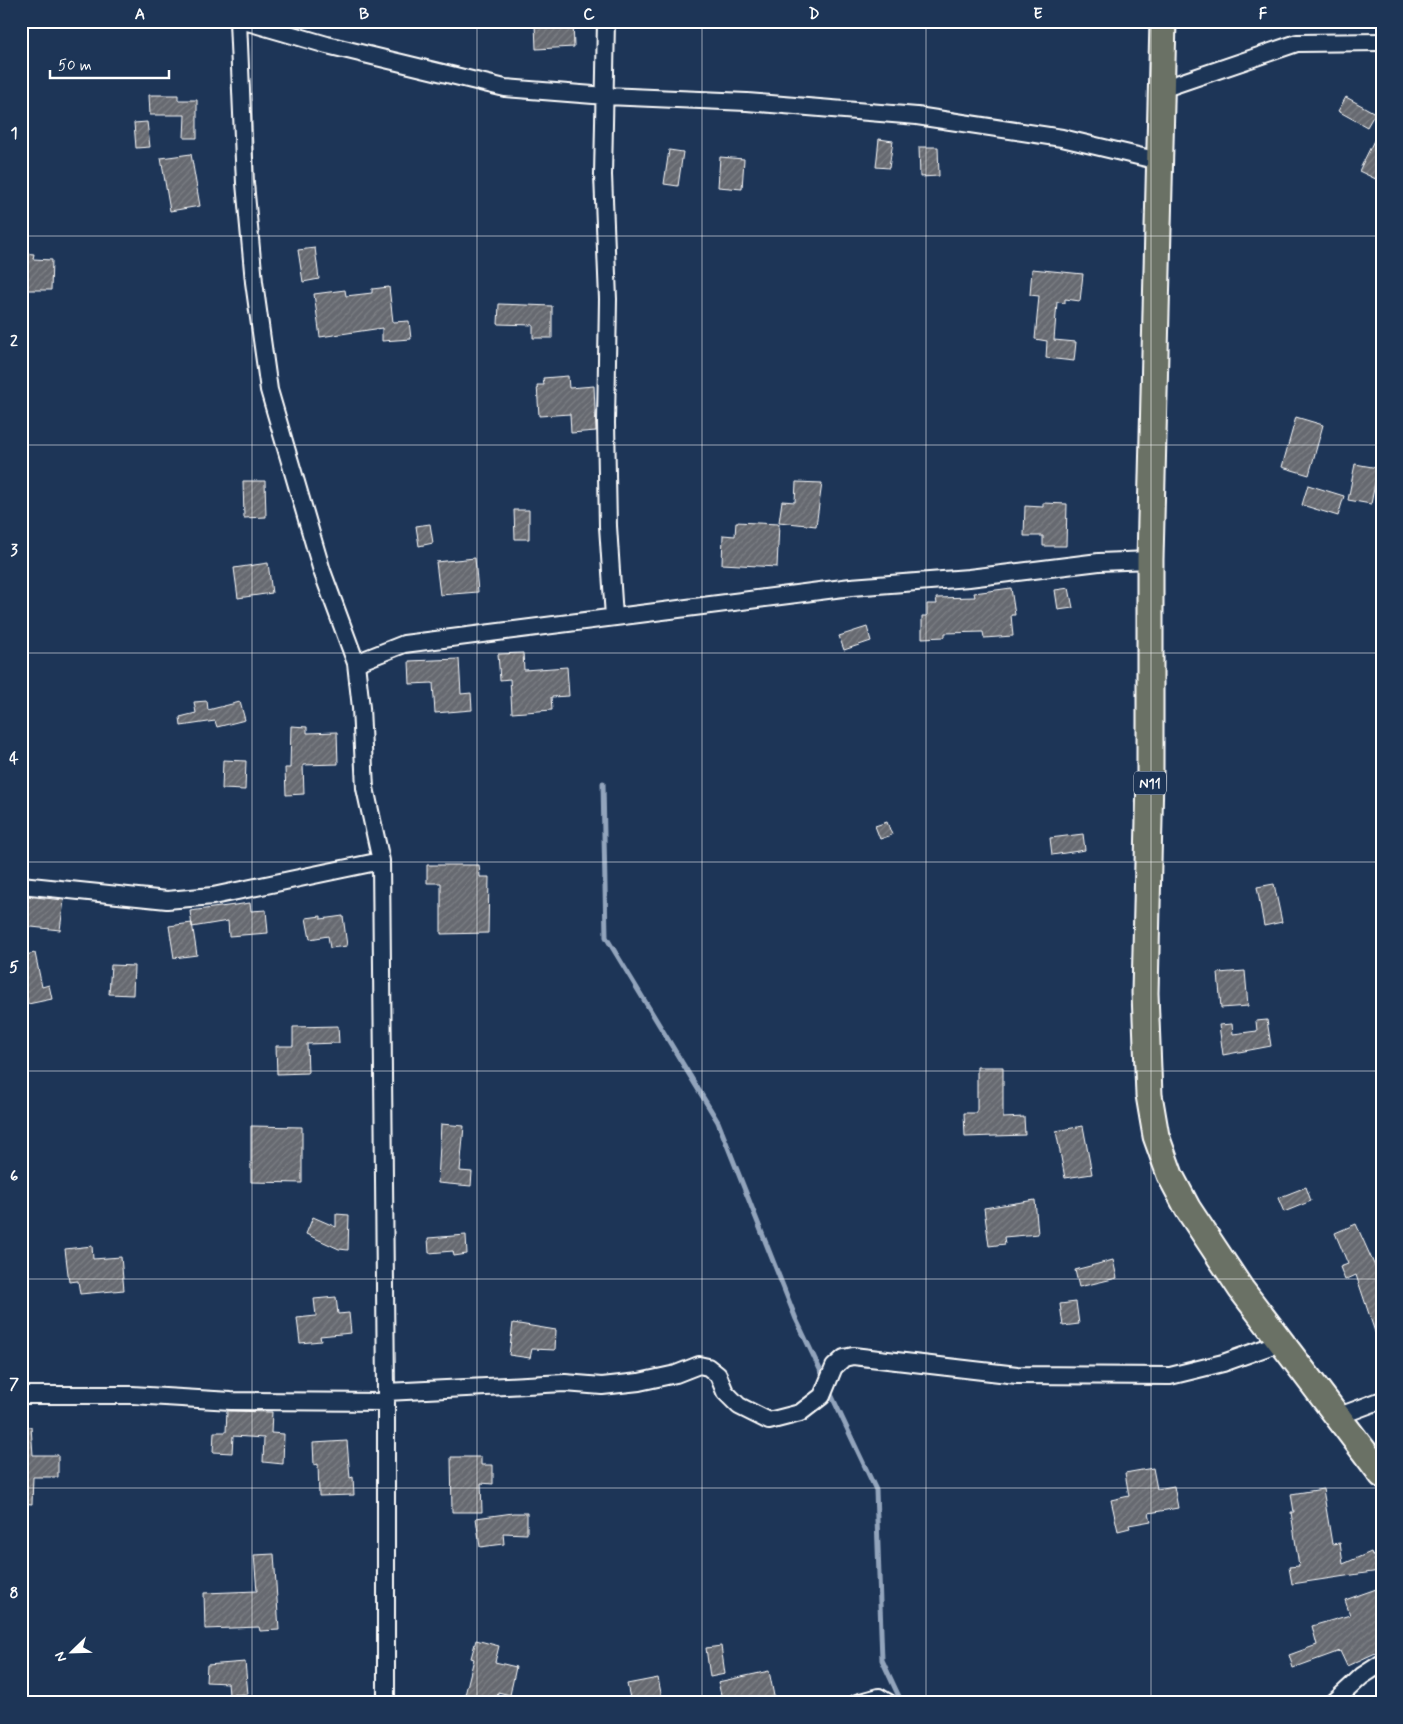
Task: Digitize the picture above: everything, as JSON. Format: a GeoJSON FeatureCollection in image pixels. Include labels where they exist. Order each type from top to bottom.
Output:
{"type":"FeatureCollection","features":[{"type":"Feature","properties":{"kind":"highway","name":"N11"},"geometry":{"type":"LineString","coordinates":[[1163,21],[1150,560],[1150,776],[1145,993],[1149,1095],[1156,1136],[1170,1175],[1188,1209],[1241,1289],[1382,1475]]}},
{"type":"Feature","properties":{"kind":"street"},"geometry":{"type":"LineString","coordinates":[[238,21],[245,183],[254,282],[269,390],[322,571],[356,663],[362,708],[365,788],[381,861],[386,1397],[386,1703]]}},
{"type":"Feature","properties":{"kind":"street"},"geometry":{"type":"LineString","coordinates":[[244,21],[327,45],[505,88],[606,96],[747,102],[917,116],[1062,138],[1159,161]]}},
{"type":"Feature","properties":{"kind":"street"},"geometry":{"type":"LineString","coordinates":[[606,21],[604,175],[608,299],[606,442],[608,526],[614,616]]}},
{"type":"Feature","properties":{"kind":"street"},"geometry":{"type":"LineString","coordinates":[[1162,89],[1297,43],[1382,42]]}},
{"type":"Feature","properties":{"kind":"street"},"geometry":{"type":"LineString","coordinates":[[356,663],[404,644],[614,616],[851,587],[969,578],[1099,562],[1150,560]]}},
{"type":"Feature","properties":{"kind":"street"},"geometry":{"type":"LineString","coordinates":[[21,885],[167,900],[213,896],[381,861]]}},
{"type":"Feature","properties":{"kind":"street"},"geometry":{"type":"LineString","coordinates":[[21,1395],[132,1395],[231,1401],[386,1397],[566,1383],[602,1386],[638,1382],[676,1374],[699,1365],[708,1368],[718,1376],[725,1392],[739,1406],[769,1421],[800,1413],[822,1396],[834,1367],[844,1358],[853,1356],[1017,1375],[1170,1376],[1223,1363],[1282,1342]]}},
{"type":"Feature","properties":{"kind":"street"},"geometry":{"type":"LineString","coordinates":[[1339,1416],[1382,1400]]}},
{"type":"Feature","properties":{"kind":"street"},"geometry":{"type":"LineString","coordinates":[[1333,1703],[1350,1686],[1382,1663]]}},
{"type":"Feature","properties":{"kind":"street"},"geometry":{"type":"LineString","coordinates":[[857,1703],[879,1696],[889,1703]]}},
{"type":"Feature","properties":{"kind":"building"},"geometry":{"type":"Polygon","coordinates":[[[573,22],[574,47],[536,49],[535,24],[573,22]]]}},
{"type":"Feature","properties":{"kind":"building"},"geometry":{"type":"Polygon","coordinates":[[[149,95],[178,95],[178,100],[197,100],[197,138],[184,138],[185,115],[150,115],[149,95]]]}},
{"type":"Feature","properties":{"kind":"building"},"geometry":{"type":"Polygon","coordinates":[[[1346,97],[1375,113],[1367,127],[1338,111],[1346,97]]]}},
{"type":"Feature","properties":{"kind":"building"},"geometry":{"type":"Polygon","coordinates":[[[147,122],[150,147],[136,148],[134,123],[147,122]]]}},
{"type":"Feature","properties":{"kind":"building"},"geometry":{"type":"Polygon","coordinates":[[[1382,124],[1382,182],[1359,171],[1382,124]]]}},
{"type":"Feature","properties":{"kind":"building"},"geometry":{"type":"Polygon","coordinates":[[[879,139],[893,141],[889,168],[876,167],[879,139]]]}},
{"type":"Feature","properties":{"kind":"building"},"geometry":{"type":"Polygon","coordinates":[[[919,147],[938,147],[939,176],[920,177],[919,147]]]}},
{"type":"Feature","properties":{"kind":"building"},"geometry":{"type":"Polygon","coordinates":[[[669,150],[683,152],[678,186],[664,184],[669,150]]]}},
{"type":"Feature","properties":{"kind":"building"},"geometry":{"type":"Polygon","coordinates":[[[191,154],[200,206],[170,211],[161,158],[191,154]]]}},
{"type":"Feature","properties":{"kind":"building"},"geometry":{"type":"Polygon","coordinates":[[[720,157],[744,159],[742,189],[718,187],[720,157]]]}},
{"type":"Feature","properties":{"kind":"building"},"geometry":{"type":"Polygon","coordinates":[[[315,248],[319,279],[303,282],[298,250],[315,248]]]}},
{"type":"Feature","properties":{"kind":"building"},"geometry":{"type":"Polygon","coordinates":[[[22,253],[34,254],[33,259],[52,260],[51,290],[21,290],[22,253]]]}},
{"type":"Feature","properties":{"kind":"building"},"geometry":{"type":"Polygon","coordinates":[[[1032,269],[1083,274],[1080,301],[1065,299],[1065,303],[1057,302],[1054,340],[1076,342],[1074,361],[1046,358],[1047,341],[1035,339],[1039,296],[1030,295],[1032,269]]]}},
{"type":"Feature","properties":{"kind":"building"},"geometry":{"type":"Polygon","coordinates":[[[389,287],[393,322],[409,321],[411,339],[382,341],[382,328],[320,337],[314,294],[345,290],[346,296],[372,293],[372,289],[389,287]]]}},
{"type":"Feature","properties":{"kind":"building"},"geometry":{"type":"Polygon","coordinates":[[[499,304],[552,306],[552,338],[533,338],[533,325],[498,324],[499,304]]]}},
{"type":"Feature","properties":{"kind":"building"},"geometry":{"type":"Polygon","coordinates":[[[568,376],[569,388],[594,386],[596,431],[571,433],[570,414],[539,416],[537,385],[544,385],[543,378],[568,376]]]}},
{"type":"Feature","properties":{"kind":"building"},"geometry":{"type":"Polygon","coordinates":[[[1296,417],[1323,425],[1309,475],[1282,467],[1296,417]]]}},
{"type":"Feature","properties":{"kind":"building"},"geometry":{"type":"Polygon","coordinates":[[[1355,464],[1378,468],[1371,504],[1348,500],[1355,464]]]}},
{"type":"Feature","properties":{"kind":"building"},"geometry":{"type":"Polygon","coordinates":[[[243,481],[265,481],[266,517],[244,518],[243,481]]]}},
{"type":"Feature","properties":{"kind":"building"},"geometry":{"type":"Polygon","coordinates":[[[796,482],[822,483],[816,526],[779,522],[782,501],[795,502],[796,482]]]}},
{"type":"Feature","properties":{"kind":"building"},"geometry":{"type":"Polygon","coordinates":[[[1308,485],[1344,496],[1338,516],[1302,505],[1308,485]]]}},
{"type":"Feature","properties":{"kind":"building"},"geometry":{"type":"Polygon","coordinates":[[[1043,503],[1067,504],[1066,546],[1043,546],[1043,536],[1024,536],[1025,506],[1043,507],[1043,503]]]}},
{"type":"Feature","properties":{"kind":"building"},"geometry":{"type":"Polygon","coordinates":[[[514,510],[529,510],[529,539],[515,539],[514,510]]]}},
{"type":"Feature","properties":{"kind":"building"},"geometry":{"type":"Polygon","coordinates":[[[736,522],[779,524],[777,567],[722,564],[723,535],[735,536],[736,522]]]}},
{"type":"Feature","properties":{"kind":"building"},"geometry":{"type":"Polygon","coordinates":[[[430,524],[433,543],[419,546],[416,526],[430,524]]]}},
{"type":"Feature","properties":{"kind":"building"},"geometry":{"type":"Polygon","coordinates":[[[475,558],[478,592],[440,595],[436,562],[475,558]]]}},
{"type":"Feature","properties":{"kind":"building"},"geometry":{"type":"Polygon","coordinates":[[[268,563],[272,593],[238,598],[234,568],[268,563]]]}},
{"type":"Feature","properties":{"kind":"building"},"geometry":{"type":"Polygon","coordinates":[[[1011,588],[1015,615],[1011,615],[1013,636],[984,638],[983,632],[945,633],[945,637],[922,638],[922,616],[927,616],[927,604],[937,604],[936,598],[975,597],[974,593],[1011,588]]]}},
{"type":"Feature","properties":{"kind":"building"},"geometry":{"type":"Polygon","coordinates":[[[1069,588],[1073,608],[1058,610],[1055,590],[1069,588]]]}},
{"type":"Feature","properties":{"kind":"building"},"geometry":{"type":"Polygon","coordinates":[[[867,627],[871,641],[844,650],[839,636],[867,627]]]}},
{"type":"Feature","properties":{"kind":"building"},"geometry":{"type":"Polygon","coordinates":[[[523,653],[524,670],[567,667],[569,696],[551,697],[552,710],[512,713],[510,679],[500,680],[498,654],[523,653]]]}},
{"type":"Feature","properties":{"kind":"building"},"geometry":{"type":"Polygon","coordinates":[[[459,659],[461,694],[471,693],[472,710],[435,713],[433,683],[410,684],[409,661],[459,659]]]}},
{"type":"Feature","properties":{"kind":"building"},"geometry":{"type":"Polygon","coordinates":[[[207,701],[208,710],[240,702],[245,720],[217,727],[215,721],[181,726],[180,717],[196,713],[194,702],[207,701]]]}},
{"type":"Feature","properties":{"kind":"building"},"geometry":{"type":"Polygon","coordinates":[[[291,726],[307,727],[307,733],[337,732],[338,764],[303,765],[304,794],[286,795],[285,768],[290,768],[291,726]]]}},
{"type":"Feature","properties":{"kind":"building"},"geometry":{"type":"Polygon","coordinates":[[[223,760],[246,761],[245,790],[222,789],[223,760]]]}},
{"type":"Feature","properties":{"kind":"building"},"geometry":{"type":"Polygon","coordinates":[[[887,822],[892,835],[880,839],[875,826],[887,822]]]}},
{"type":"Feature","properties":{"kind":"building"},"geometry":{"type":"Polygon","coordinates":[[[1083,834],[1085,850],[1052,855],[1050,838],[1083,834]]]}},
{"type":"Feature","properties":{"kind":"building"},"geometry":{"type":"Polygon","coordinates":[[[427,865],[479,865],[480,877],[489,877],[488,933],[441,934],[441,883],[427,883],[427,865]]]}},
{"type":"Feature","properties":{"kind":"building"},"geometry":{"type":"Polygon","coordinates":[[[1274,884],[1282,922],[1264,926],[1257,887],[1274,884]]]}},
{"type":"Feature","properties":{"kind":"building"},"geometry":{"type":"Polygon","coordinates":[[[25,896],[64,900],[60,930],[22,926],[25,896]]]}},
{"type":"Feature","properties":{"kind":"building"},"geometry":{"type":"Polygon","coordinates":[[[250,903],[251,911],[266,910],[268,933],[229,936],[228,921],[192,927],[190,911],[250,903]]]}},
{"type":"Feature","properties":{"kind":"building"},"geometry":{"type":"Polygon","coordinates":[[[321,916],[321,919],[343,916],[347,946],[330,948],[328,936],[310,939],[306,918],[321,916]]]}},
{"type":"Feature","properties":{"kind":"building"},"geometry":{"type":"Polygon","coordinates":[[[192,923],[197,955],[174,958],[169,926],[192,923]]]}},
{"type":"Feature","properties":{"kind":"building"},"geometry":{"type":"Polygon","coordinates":[[[35,953],[42,987],[49,985],[52,999],[28,1004],[21,968],[21,956],[35,953]]]}},
{"type":"Feature","properties":{"kind":"building"},"geometry":{"type":"Polygon","coordinates":[[[111,965],[134,966],[133,995],[109,994],[111,965]]]}},
{"type":"Feature","properties":{"kind":"building"},"geometry":{"type":"Polygon","coordinates":[[[1245,971],[1248,1006],[1221,1008],[1218,973],[1245,971]]]}},
{"type":"Feature","properties":{"kind":"building"},"geometry":{"type":"Polygon","coordinates":[[[1267,1020],[1271,1046],[1223,1055],[1219,1025],[1232,1024],[1233,1034],[1257,1031],[1256,1021],[1267,1020]]]}},
{"type":"Feature","properties":{"kind":"building"},"geometry":{"type":"Polygon","coordinates":[[[338,1026],[339,1043],[307,1044],[308,1073],[277,1074],[276,1046],[293,1046],[293,1027],[338,1026]]]}},
{"type":"Feature","properties":{"kind":"building"},"geometry":{"type":"Polygon","coordinates":[[[977,1067],[1003,1067],[1003,1118],[1024,1117],[1025,1135],[965,1137],[964,1113],[977,1113],[977,1067]]]}},
{"type":"Feature","properties":{"kind":"building"},"geometry":{"type":"Polygon","coordinates":[[[441,1124],[464,1126],[460,1171],[472,1172],[471,1186],[438,1183],[441,1124]]]}},
{"type":"Feature","properties":{"kind":"building"},"geometry":{"type":"Polygon","coordinates":[[[251,1126],[302,1127],[302,1183],[251,1182],[251,1126]]]}},
{"type":"Feature","properties":{"kind":"building"},"geometry":{"type":"Polygon","coordinates":[[[1083,1126],[1092,1174],[1065,1178],[1056,1131],[1083,1126]]]}},
{"type":"Feature","properties":{"kind":"building"},"geometry":{"type":"Polygon","coordinates":[[[1306,1187],[1311,1201],[1284,1212],[1278,1198],[1306,1187]]]}},
{"type":"Feature","properties":{"kind":"building"},"geometry":{"type":"Polygon","coordinates":[[[1035,1200],[1038,1234],[1004,1237],[1005,1244],[989,1246],[984,1208],[1035,1200]]]}},
{"type":"Feature","properties":{"kind":"building"},"geometry":{"type":"Polygon","coordinates":[[[336,1214],[349,1215],[348,1250],[339,1249],[306,1234],[313,1217],[336,1227],[336,1214]]]}},
{"type":"Feature","properties":{"kind":"building"},"geometry":{"type":"Polygon","coordinates":[[[1356,1224],[1382,1282],[1382,1343],[1379,1344],[1356,1275],[1345,1280],[1340,1267],[1348,1264],[1335,1233],[1356,1224]]]}},
{"type":"Feature","properties":{"kind":"building"},"geometry":{"type":"Polygon","coordinates":[[[466,1235],[467,1254],[454,1256],[453,1251],[429,1253],[428,1238],[466,1235]]]}},
{"type":"Feature","properties":{"kind":"building"},"geometry":{"type":"Polygon","coordinates":[[[92,1246],[93,1259],[121,1257],[124,1290],[80,1294],[78,1281],[69,1282],[65,1249],[92,1246]]]}},
{"type":"Feature","properties":{"kind":"building"},"geometry":{"type":"Polygon","coordinates":[[[1113,1260],[1117,1278],[1079,1287],[1075,1270],[1113,1260]]]}},
{"type":"Feature","properties":{"kind":"building"},"geometry":{"type":"Polygon","coordinates":[[[336,1297],[338,1314],[349,1313],[351,1333],[320,1336],[321,1341],[300,1343],[297,1318],[316,1316],[314,1299],[336,1297]]]}},
{"type":"Feature","properties":{"kind":"building"},"geometry":{"type":"Polygon","coordinates":[[[1076,1302],[1079,1324],[1063,1326],[1060,1304],[1076,1302]]]}},
{"type":"Feature","properties":{"kind":"building"},"geometry":{"type":"Polygon","coordinates":[[[513,1323],[556,1330],[555,1350],[532,1349],[530,1358],[509,1355],[513,1323]]]}},
{"type":"Feature","properties":{"kind":"building"},"geometry":{"type":"Polygon","coordinates":[[[227,1411],[272,1412],[271,1433],[284,1434],[283,1464],[263,1462],[264,1438],[233,1436],[232,1453],[213,1452],[214,1432],[226,1432],[227,1411]]]}},
{"type":"Feature","properties":{"kind":"building"},"geometry":{"type":"Polygon","coordinates":[[[21,1427],[31,1427],[33,1455],[58,1455],[58,1477],[33,1477],[32,1504],[21,1503],[21,1427]]]}},
{"type":"Feature","properties":{"kind":"building"},"geometry":{"type":"Polygon","coordinates":[[[347,1441],[350,1478],[353,1477],[354,1495],[319,1496],[318,1464],[314,1465],[313,1443],[347,1441]]]}},
{"type":"Feature","properties":{"kind":"building"},"geometry":{"type":"Polygon","coordinates":[[[451,1457],[481,1457],[481,1465],[493,1465],[493,1484],[481,1483],[482,1512],[452,1512],[451,1457]]]}},
{"type":"Feature","properties":{"kind":"building"},"geometry":{"type":"Polygon","coordinates":[[[1153,1468],[1157,1489],[1174,1486],[1178,1508],[1149,1513],[1151,1521],[1129,1525],[1130,1528],[1118,1531],[1111,1500],[1129,1496],[1125,1473],[1153,1468]]]}},
{"type":"Feature","properties":{"kind":"building"},"geometry":{"type":"Polygon","coordinates":[[[1323,1489],[1332,1544],[1340,1543],[1343,1564],[1371,1552],[1379,1571],[1292,1584],[1289,1567],[1299,1566],[1291,1512],[1294,1512],[1291,1494],[1323,1489]]]}},
{"type":"Feature","properties":{"kind":"building"},"geometry":{"type":"Polygon","coordinates":[[[527,1513],[527,1534],[503,1533],[504,1544],[480,1547],[476,1518],[527,1513]]]}},
{"type":"Feature","properties":{"kind":"building"},"geometry":{"type":"Polygon","coordinates":[[[274,1554],[279,1630],[260,1631],[259,1627],[205,1629],[204,1593],[257,1591],[254,1555],[274,1554]]]}},
{"type":"Feature","properties":{"kind":"building"},"geometry":{"type":"Polygon","coordinates":[[[1382,1587],[1382,1650],[1347,1666],[1340,1651],[1293,1668],[1289,1655],[1317,1645],[1312,1626],[1350,1615],[1345,1600],[1382,1587]]]}},
{"type":"Feature","properties":{"kind":"building"},"geometry":{"type":"Polygon","coordinates":[[[476,1640],[499,1646],[495,1662],[516,1667],[510,1695],[498,1692],[496,1703],[463,1703],[474,1659],[471,1658],[476,1640]]]}},
{"type":"Feature","properties":{"kind":"building"},"geometry":{"type":"Polygon","coordinates":[[[721,1646],[725,1674],[710,1677],[706,1648],[721,1646]]]}},
{"type":"Feature","properties":{"kind":"building"},"geometry":{"type":"Polygon","coordinates":[[[245,1662],[248,1694],[229,1695],[228,1683],[206,1682],[207,1665],[245,1662]]]}},
{"type":"Feature","properties":{"kind":"building"},"geometry":{"type":"Polygon","coordinates":[[[769,1671],[775,1701],[755,1703],[755,1699],[723,1703],[718,1682],[769,1671]]]}},
{"type":"Feature","properties":{"kind":"building"},"geometry":{"type":"Polygon","coordinates":[[[658,1678],[663,1703],[631,1703],[627,1684],[658,1678]]]}},
{"type":"Feature","properties":{"kind":"waterway"},"geometry":{"type":"LineString","coordinates":[[603,783],[606,937],[718,1122],[796,1319],[825,1380]]}},
{"type":"Feature","properties":{"kind":"waterway"},"geometry":{"type":"LineString","coordinates":[[829,1390],[876,1490],[882,1660],[902,1703]]}}]}
